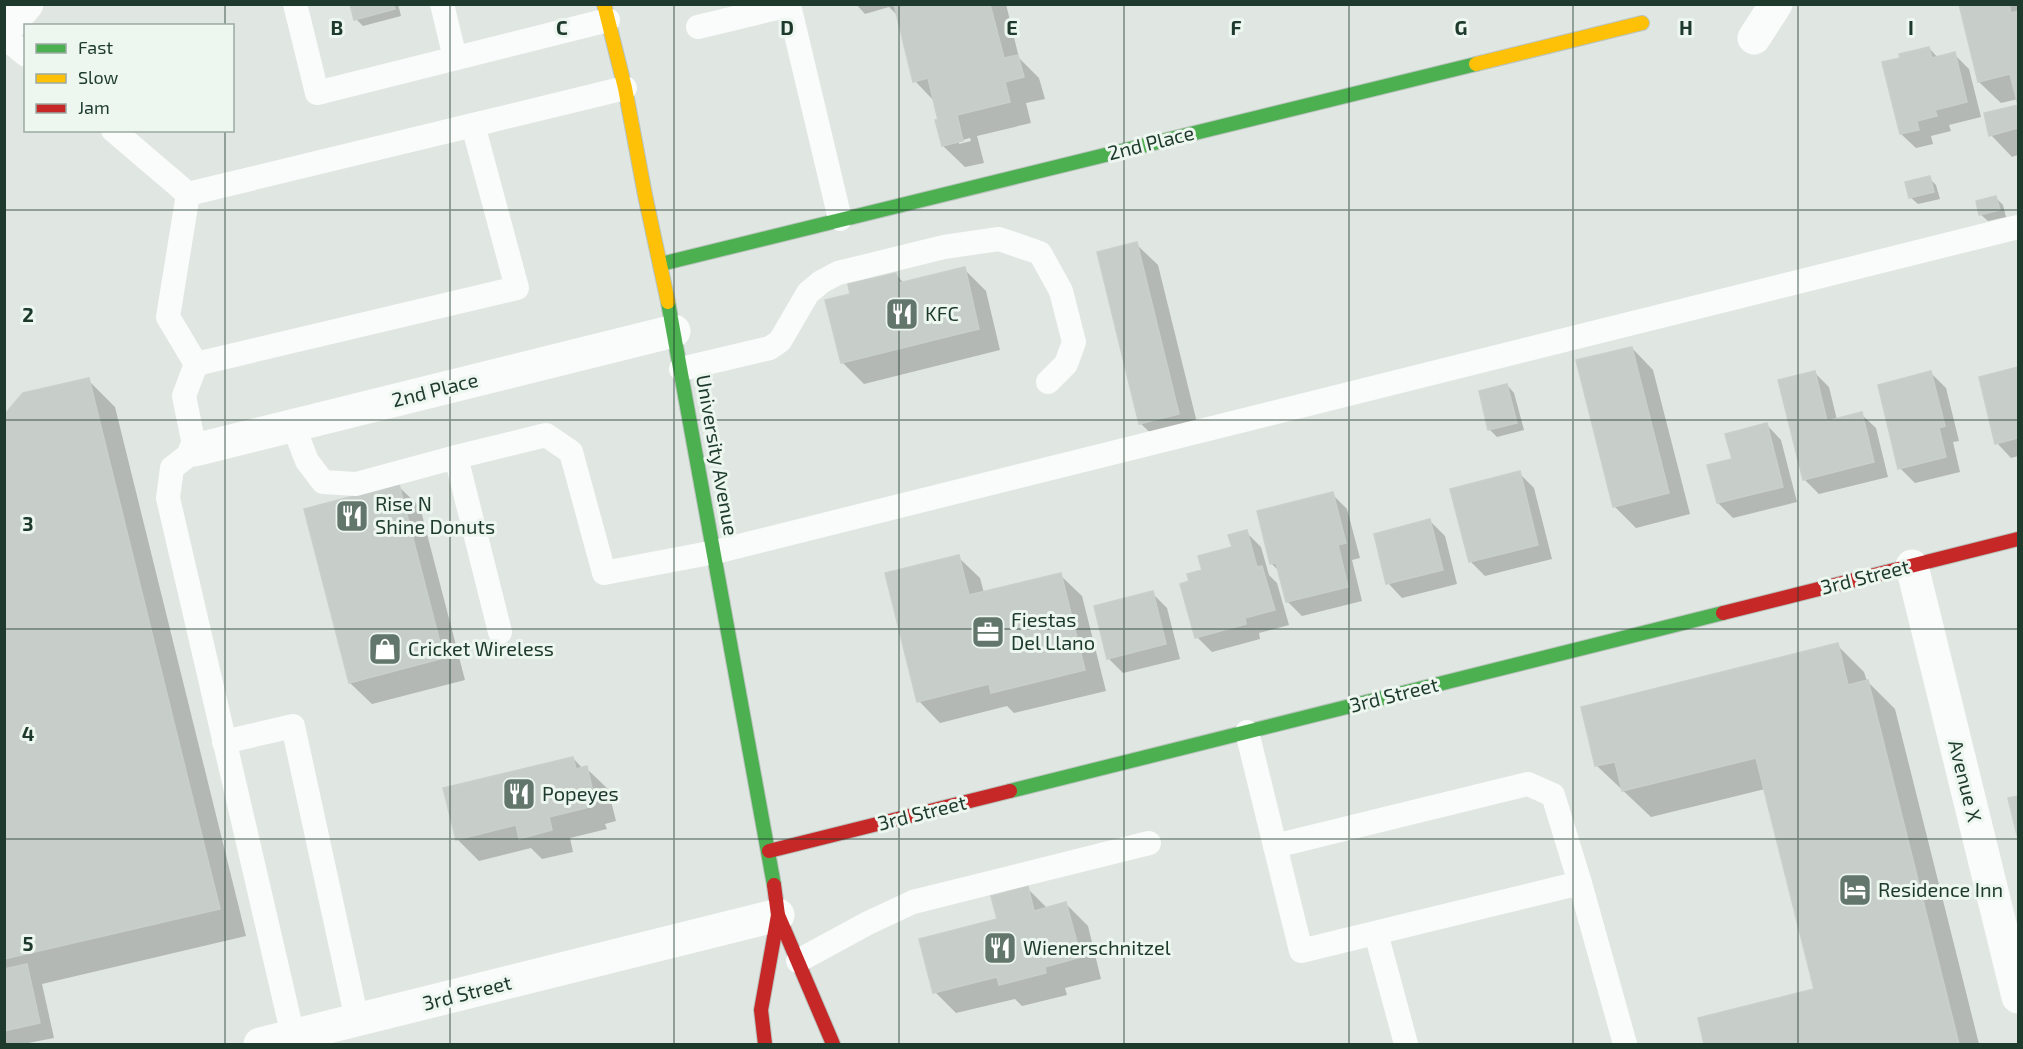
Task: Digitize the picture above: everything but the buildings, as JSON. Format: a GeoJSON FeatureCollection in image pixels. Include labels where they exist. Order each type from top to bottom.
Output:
{"type":"FeatureCollection","features":[{"type":"Feature","properties":{"kind":"street"},"geometry":{"type":"LineString","coordinates":[[4,31],[27,4]]}},
{"type":"Feature","properties":{"kind":"street"},"geometry":{"type":"LineString","coordinates":[[1754,38],[1776,4]]}},
{"type":"Feature","properties":{"kind":"street","name":"University Avenue"},"geometry":{"type":"LineString","coordinates":[[606,12],[625,87],[645,195],[662,264],[770,851],[778,915],[833,1044]]}},
{"type":"Feature","properties":{"kind":"street","name":"2nd Place"},"geometry":{"type":"LineString","coordinates":[[662,264],[1642,23]]}},
{"type":"Feature","properties":{"kind":"street","name":"2nd Place"},"geometry":{"type":"LineString","coordinates":[[195,450],[674,331]]}},
{"type":"Feature","properties":{"kind":"street","name":"3rd Street"},"geometry":{"type":"LineString","coordinates":[[770,851],[2019,539]]}},
{"type":"Feature","properties":{"kind":"street","name":"Avenue X"},"geometry":{"type":"LineString","coordinates":[[1912,566],[2019,997]]}},
{"type":"Feature","properties":{"kind":"street","name":"University Avenue"},"geometry":{"type":"LineString","coordinates":[[765,1044],[761,1010],[778,915]]}},
{"type":"Feature","properties":{"kind":"street","name":"3rd Street"},"geometry":{"type":"LineString","coordinates":[[260,1044],[778,915]]}},
{"type":"Feature","properties":{"kind":"lane"},"geometry":{"type":"LineString","coordinates":[[295,4],[317,93],[455,58],[606,12]]}},
{"type":"Feature","properties":{"kind":"lane"},"geometry":{"type":"LineString","coordinates":[[442,4],[455,58]]}},
{"type":"Feature","properties":{"kind":"lane"},"geometry":{"type":"LineString","coordinates":[[698,27],[789,5],[840,219]]}},
{"type":"Feature","properties":{"kind":"lane"},"geometry":{"type":"LineString","coordinates":[[4,37],[24,53]]}},
{"type":"Feature","properties":{"kind":"lane"},"geometry":{"type":"LineString","coordinates":[[188,194],[625,87]]}},
{"type":"Feature","properties":{"kind":"lane"},"geometry":{"type":"LineString","coordinates":[[196,364],[517,288],[473,125]]}},
{"type":"Feature","properties":{"kind":"lane"},"geometry":{"type":"LineString","coordinates":[[115,132],[188,194]]}},
{"type":"Feature","properties":{"kind":"lane"},"geometry":{"type":"LineString","coordinates":[[188,194],[168,316],[196,364]]}},
{"type":"Feature","properties":{"kind":"lane"},"geometry":{"type":"LineString","coordinates":[[293,425],[308,461],[323,482],[356,484],[546,435],[571,452],[604,573],[715,552],[2019,227]]}},
{"type":"Feature","properties":{"kind":"lane"},"geometry":{"type":"LineString","coordinates":[[681,369],[770,348],[780,340],[807,293],[838,273],[944,247],[999,239],[1040,253],[1061,291],[1074,342],[1066,364],[1048,382]]}},
{"type":"Feature","properties":{"kind":"lane"},"geometry":{"type":"LineString","coordinates":[[196,364],[184,396],[195,450],[172,468],[168,498],[293,1036]]}},
{"type":"Feature","properties":{"kind":"lane"},"geometry":{"type":"LineString","coordinates":[[456,457],[500,632]]}},
{"type":"Feature","properties":{"kind":"lane"},"geometry":{"type":"LineString","coordinates":[[225,742],[293,726],[357,1020]]}},
{"type":"Feature","properties":{"kind":"lane"},"geometry":{"type":"LineString","coordinates":[[1247,732],[1301,951],[1580,883]]}},
{"type":"Feature","properties":{"kind":"lane"},"geometry":{"type":"LineString","coordinates":[[1275,846],[1528,784],[1553,795],[1625,1044]]}},
{"type":"Feature","properties":{"kind":"lane"},"geometry":{"type":"LineString","coordinates":[[798,961],[877,918],[914,902],[1149,843]]}},
{"type":"Feature","properties":{"kind":"lane"},"geometry":{"type":"LineString","coordinates":[[1376,933],[1406,1044]]}},
{"type":"Feature","properties":{"kind":"traffic: fast"},"geometry":{"type":"LineString","coordinates":[[661,264],[1476,64]]}},
{"type":"Feature","properties":{"kind":"traffic: fast"},"geometry":{"type":"LineString","coordinates":[[668,302],[774,885]]}},
{"type":"Feature","properties":{"kind":"traffic: fast"},"geometry":{"type":"LineString","coordinates":[[1010,791],[1723,613]]}},
{"type":"Feature","properties":{"kind":"traffic: slow"},"geometry":{"type":"LineString","coordinates":[[604,4],[625,88],[668,302]]}},
{"type":"Feature","properties":{"kind":"traffic: slow"},"geometry":{"type":"LineString","coordinates":[[1476,64],[1642,23]]}},
{"type":"Feature","properties":{"kind":"traffic: jam"},"geometry":{"type":"LineString","coordinates":[[1723,613],[2018,539]]}},
{"type":"Feature","properties":{"kind":"traffic: jam"},"geometry":{"type":"LineString","coordinates":[[769,851],[1010,791]]}},
{"type":"Feature","properties":{"kind":"traffic: jam"},"geometry":{"type":"LineString","coordinates":[[774,885],[778,915],[833,1044]]}},
{"type":"Feature","properties":{"kind":"traffic: jam"},"geometry":{"type":"LineString","coordinates":[[765,1044],[761,1010],[778,915]]}},
{"type":"Feature","properties":{"kind":"place","name":"KFC"},"geometry":{"type":"Point","coordinates":[902,314]}},
{"type":"Feature","properties":{"kind":"place","name":"Rise N Shine Donuts"},"geometry":{"type":"Point","coordinates":[352,516]}},
{"type":"Feature","properties":{"kind":"place","name":"Fiestas Del Llano"},"geometry":{"type":"Point","coordinates":[988,632]}},
{"type":"Feature","properties":{"kind":"place","name":"Cricket Wireless"},"geometry":{"type":"Point","coordinates":[385,649]}},
{"type":"Feature","properties":{"kind":"place","name":"Popeyes"},"geometry":{"type":"Point","coordinates":[519,794]}},
{"type":"Feature","properties":{"kind":"place","name":"Residence Inn"},"geometry":{"type":"Point","coordinates":[1855,890]}},
{"type":"Feature","properties":{"kind":"place","name":"Wienerschnitzel"},"geometry":{"type":"Point","coordinates":[1000,948]}}]}
